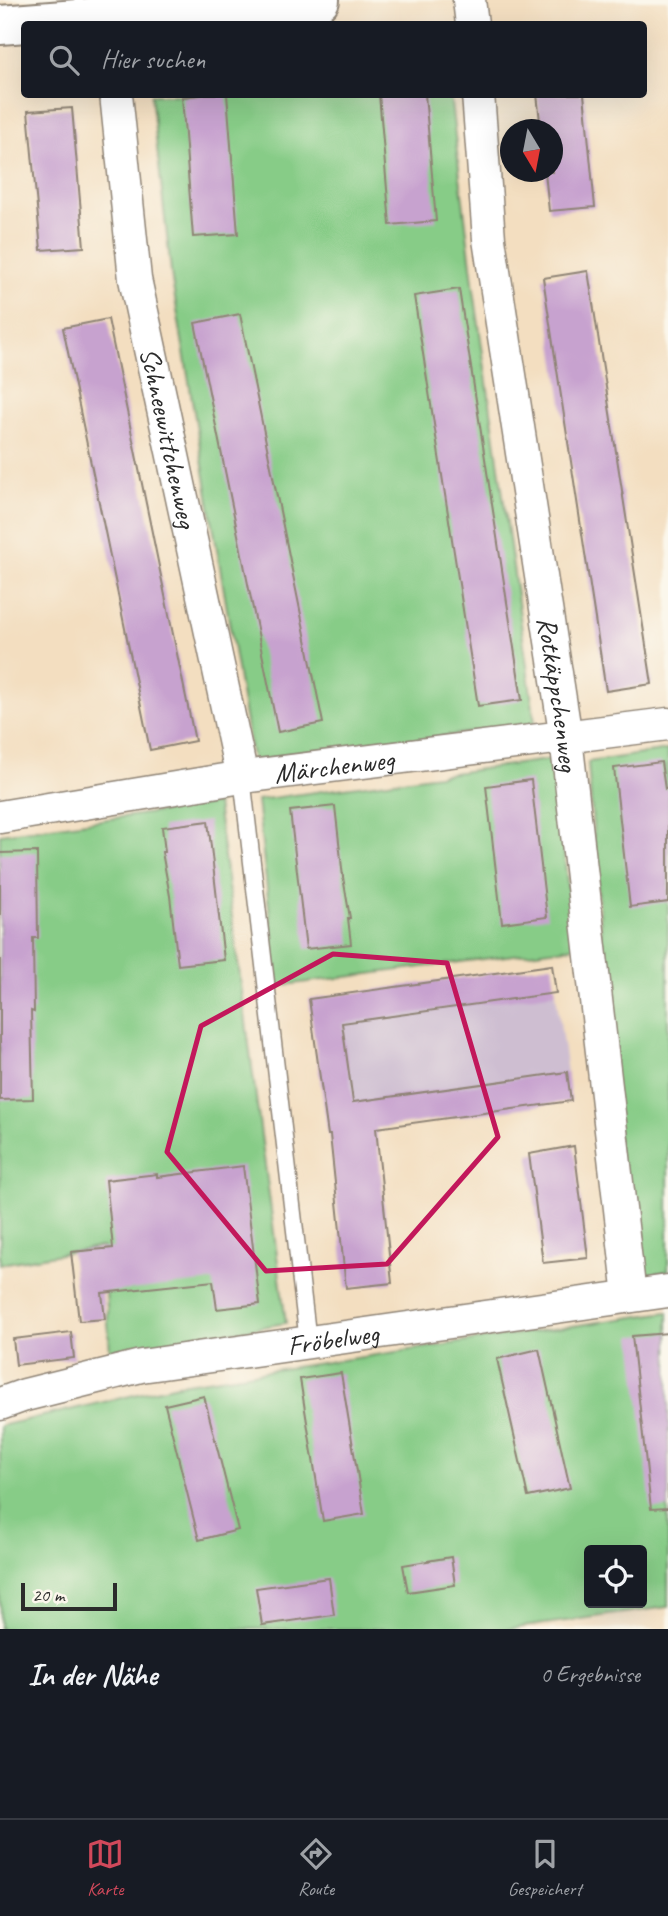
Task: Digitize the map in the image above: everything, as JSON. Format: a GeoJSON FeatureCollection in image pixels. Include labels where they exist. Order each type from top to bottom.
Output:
{"type":"FeatureCollection","features":[{"type":"Feature","properties":{"kind":"street"},"geometry":{"type":"LineString","coordinates":[[44,21],[320,0]]}},
{"type":"Feature","properties":{"kind":"street"},"geometry":{"type":"LineString","coordinates":[[469,0],[472,21]]}},
{"type":"Feature","properties":{"kind":"street"},"geometry":{"type":"LineString","coordinates":[[0,25],[21,23]]}},
{"type":"Feature","properties":{"kind":"street","name":"Schneewittchenweg"},"geometry":{"type":"LineString","coordinates":[[116,98],[135,279],[242,777]]}},
{"type":"Feature","properties":{"kind":"street","name":"Rotkäppchenweg"},"geometry":{"type":"LineString","coordinates":[[478,98],[489,239],[566,738],[630,1296]]}},
{"type":"Feature","properties":{"kind":"street","name":"Märchenweg"},"geometry":{"type":"LineString","coordinates":[[0,817],[242,777],[668,724]]}},
{"type":"Feature","properties":{"kind":"street","name":"Fröbelweg"},"geometry":{"type":"LineString","coordinates":[[0,1404],[25,1395],[141,1366],[668,1291]]}},
{"type":"Feature","properties":{"kind":"lane"},"geometry":{"type":"LineString","coordinates":[[242,777],[307,1342]]}},
{"type":"Feature","properties":{"kind":"highlighted area"},"geometry":{"type":"Polygon","coordinates":[[[333,954],[447,963],[498,1137],[387,1264],[266,1271],[167,1152],[201,1026],[333,954]]]}},
{"type":"Feature","properties":{"kind":"shaded area"},"geometry":{"type":"Polygon","coordinates":[[[552,965],[571,1101],[328,1135],[309,999],[552,965]]]}},
{"type":"Feature","properties":{"kind":"green space"},"geometry":{"type":"Polygon","coordinates":[[[151,98],[450,98],[474,290],[535,723],[253,764],[172,280],[151,98]]]}},
{"type":"Feature","properties":{"kind":"green space"},"geometry":{"type":"Polygon","coordinates":[[[668,750],[668,1271],[628,1277],[588,762],[668,750]]]}},
{"type":"Feature","properties":{"kind":"green space"},"geometry":{"type":"Polygon","coordinates":[[[554,759],[574,947],[278,986],[257,800],[554,759]]]}},
{"type":"Feature","properties":{"kind":"green space"},"geometry":{"type":"Polygon","coordinates":[[[217,804],[286,1323],[110,1352],[103,1247],[0,1264],[0,834],[217,804]]]}},
{"type":"Feature","properties":{"kind":"green space"},"geometry":{"type":"Polygon","coordinates":[[[668,1312],[668,1607],[508,1629],[0,1629],[0,1426],[186,1383],[668,1312]]]}},
{"type":"Feature","properties":{"kind":"building"},"geometry":{"type":"Polygon","coordinates":[[[182,98],[227,98],[238,234],[193,237],[182,98]]]}},
{"type":"Feature","properties":{"kind":"building"},"geometry":{"type":"Polygon","coordinates":[[[379,98],[425,98],[436,221],[390,225],[379,98]]]}},
{"type":"Feature","properties":{"kind":"building"},"geometry":{"type":"Polygon","coordinates":[[[537,98],[584,98],[595,207],[549,211],[546,182],[563,182],[563,119],[540,119],[537,98]]]}},
{"type":"Feature","properties":{"kind":"building"},"geometry":{"type":"Polygon","coordinates":[[[72,108],[84,247],[41,250],[28,111],[72,108]]]}},
{"type":"Feature","properties":{"kind":"building"},"geometry":{"type":"Polygon","coordinates":[[[588,271],[652,684],[606,691],[543,278],[588,271]]]}},
{"type":"Feature","properties":{"kind":"building"},"geometry":{"type":"Polygon","coordinates":[[[459,289],[522,700],[478,706],[414,296],[459,289]]]}},
{"type":"Feature","properties":{"kind":"building"},"geometry":{"type":"Polygon","coordinates":[[[240,314],[323,723],[278,732],[195,323],[240,314]]]}},
{"type":"Feature","properties":{"kind":"building"},"geometry":{"type":"Polygon","coordinates":[[[108,319],[195,741],[150,750],[63,328],[108,319]]]}},
{"type":"Feature","properties":{"kind":"building"},"geometry":{"type":"Polygon","coordinates":[[[661,762],[665,789],[668,788],[668,902],[630,907],[614,768],[661,762]]]}},
{"type":"Feature","properties":{"kind":"building"},"geometry":{"type":"Polygon","coordinates":[[[531,780],[547,917],[502,923],[486,786],[531,780]]]}},
{"type":"Feature","properties":{"kind":"building"},"geometry":{"type":"Polygon","coordinates":[[[335,806],[351,944],[306,949],[290,811],[335,806]]]}},
{"type":"Feature","properties":{"kind":"building"},"geometry":{"type":"Polygon","coordinates":[[[208,821],[224,960],[178,965],[162,852],[165,852],[162,827],[208,821]]]}},
{"type":"Feature","properties":{"kind":"building"},"geometry":{"type":"Polygon","coordinates":[[[37,852],[38,938],[33,938],[34,1012],[31,1011],[33,1099],[0,1100],[0,853],[37,852]]]}},
{"type":"Feature","properties":{"kind":"building"},"geometry":{"type":"Polygon","coordinates":[[[552,965],[556,993],[342,1023],[353,1102],[567,1072],[571,1101],[376,1128],[392,1283],[346,1288],[330,1135],[309,999],[552,965]]]}},
{"type":"Feature","properties":{"kind":"building"},"geometry":{"type":"Polygon","coordinates":[[[574,1146],[588,1258],[543,1263],[529,1154],[574,1146]]]}},
{"type":"Feature","properties":{"kind":"building"},"geometry":{"type":"Polygon","coordinates":[[[243,1166],[260,1304],[217,1309],[213,1281],[102,1293],[105,1319],[79,1321],[71,1252],[113,1248],[106,1180],[157,1174],[157,1177],[243,1166]]]}},
{"type":"Feature","properties":{"kind":"building"},"geometry":{"type":"Polygon","coordinates":[[[71,1332],[74,1358],[16,1365],[13,1339],[71,1332]]]}},
{"type":"Feature","properties":{"kind":"building"},"geometry":{"type":"Polygon","coordinates":[[[668,1333],[668,1508],[651,1509],[632,1336],[668,1333]]]}},
{"type":"Feature","properties":{"kind":"building"},"geometry":{"type":"Polygon","coordinates":[[[539,1349],[570,1488],[528,1497],[497,1359],[539,1349]]]}},
{"type":"Feature","properties":{"kind":"building"},"geometry":{"type":"Polygon","coordinates":[[[341,1373],[364,1514],[323,1521],[300,1379],[341,1373]]]}},
{"type":"Feature","properties":{"kind":"building"},"geometry":{"type":"Polygon","coordinates":[[[204,1396],[238,1530],[199,1540],[165,1405],[204,1396]]]}},
{"type":"Feature","properties":{"kind":"building"},"geometry":{"type":"Polygon","coordinates":[[[451,1557],[455,1585],[408,1592],[403,1565],[451,1557]]]}},
{"type":"Feature","properties":{"kind":"building"},"geometry":{"type":"Polygon","coordinates":[[[329,1578],[334,1615],[262,1625],[256,1588],[329,1578]]]}}]}
